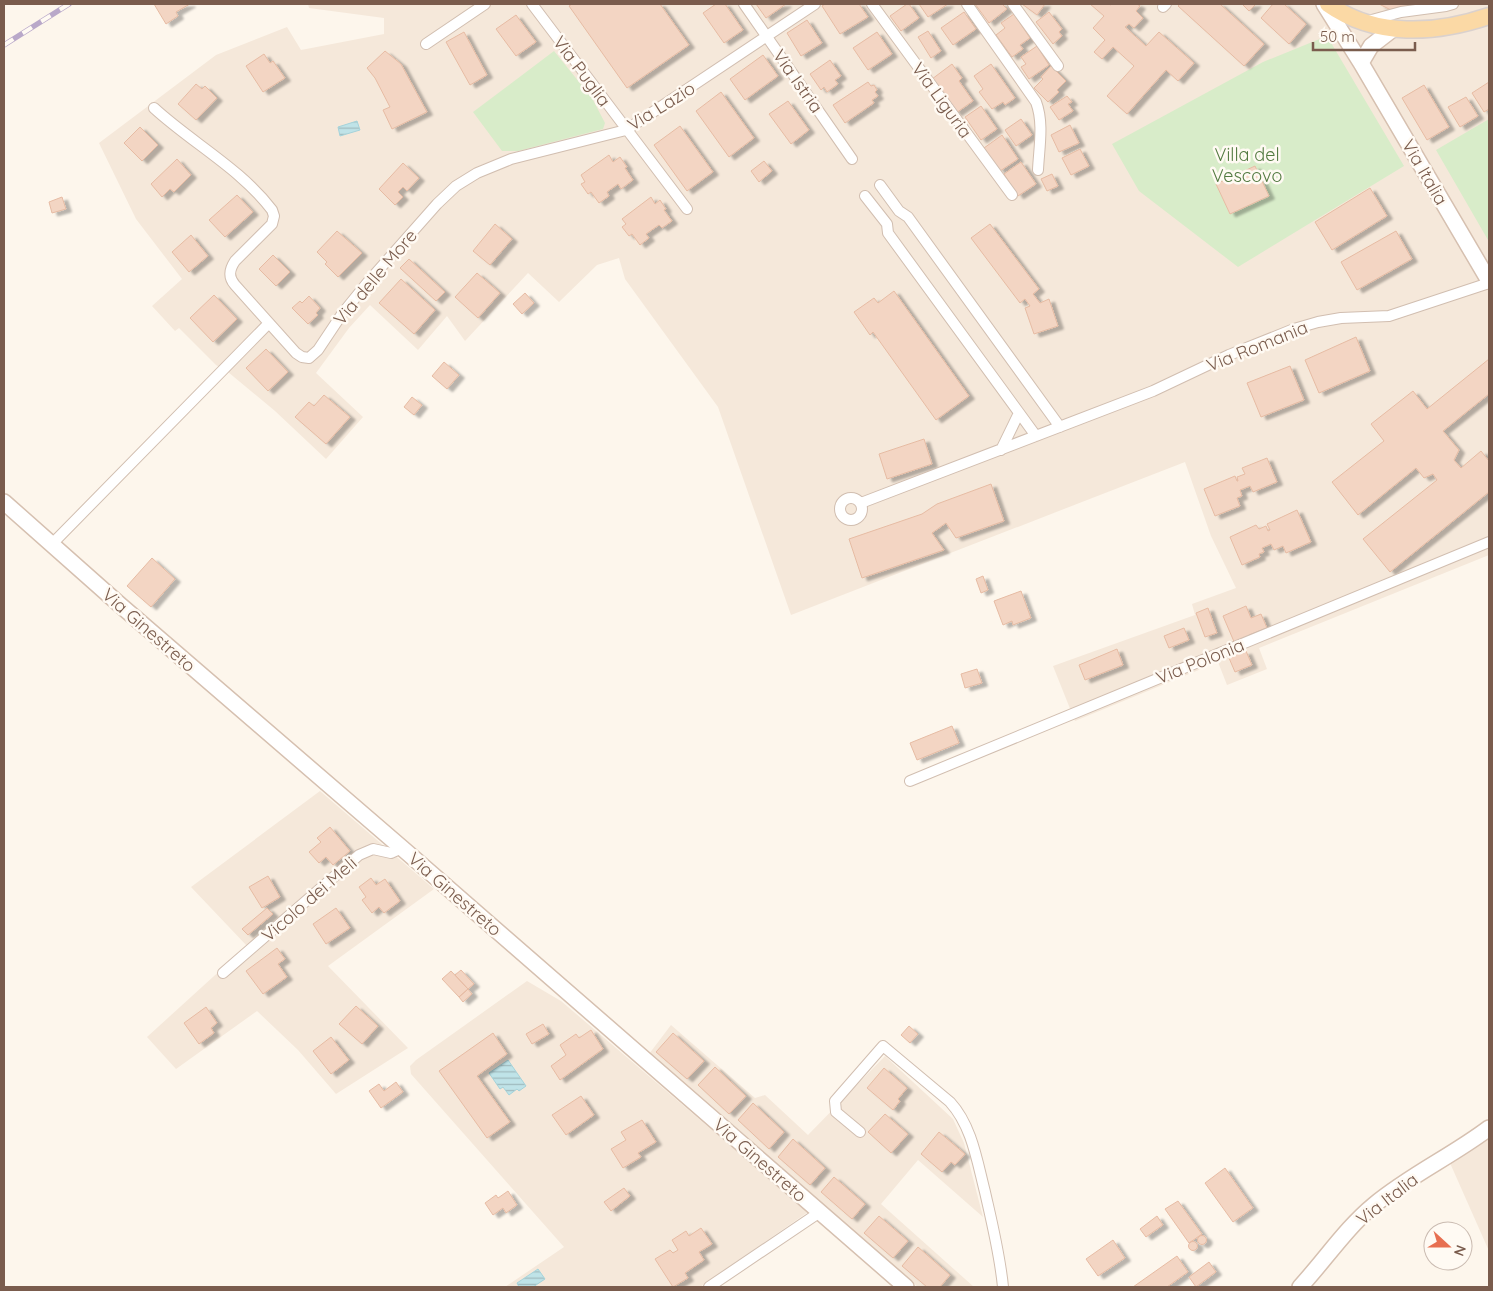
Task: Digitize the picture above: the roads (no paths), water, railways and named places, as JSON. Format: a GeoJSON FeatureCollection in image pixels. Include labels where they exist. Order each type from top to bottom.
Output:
{"type":"FeatureCollection","features":[{"type":"Feature","properties":{"kind":"main road"},"geometry":{"type":"LineString","coordinates":[[1328,4],[1363,22],[1393,29],[1440,28],[1489,16]]}},
{"type":"Feature","properties":{"kind":"street"},"geometry":{"type":"LineString","coordinates":[[426,44],[485,4]]}},
{"type":"Feature","properties":{"kind":"street","name":"Via Puglia"},"geometry":{"type":"LineString","coordinates":[[532,4],[687,209]]}},
{"type":"Feature","properties":{"kind":"street","name":"Via Istria"},"geometry":{"type":"LineString","coordinates":[[744,4],[852,159]]}},
{"type":"Feature","properties":{"kind":"street","name":"Via Lazio"},"geometry":{"type":"LineString","coordinates":[[489,167],[626,130],[815,4]]}},
{"type":"Feature","properties":{"kind":"street","name":"Via Liguria"},"geometry":{"type":"LineString","coordinates":[[872,4],[1012,195]]}},
{"type":"Feature","properties":{"kind":"street"},"geometry":{"type":"LineString","coordinates":[[967,4],[1036,102],[1041,127],[1038,170]]}},
{"type":"Feature","properties":{"kind":"street"},"geometry":{"type":"LineString","coordinates":[[1013,4],[1058,66]]}},
{"type":"Feature","properties":{"kind":"street","name":"Via Italia"},"geometry":{"type":"LineString","coordinates":[[1324,4],[1361,62],[1489,282]]}},
{"type":"Feature","properties":{"kind":"street"},"geometry":{"type":"LineString","coordinates":[[1363,22],[1401,12],[1451,5]]}},
{"type":"Feature","properties":{"kind":"street"},"geometry":{"type":"LineString","coordinates":[[1361,62],[1371,46],[1393,29]]}},
{"type":"Feature","properties":{"kind":"street","name":"Via delle More"},"geometry":{"type":"LineString","coordinates":[[154,108],[178,129],[231,169],[272,210],[274,216],[272,224],[236,259],[230,272],[232,282],[299,355],[306,358],[313,356],[358,293],[437,204],[456,186],[489,167]]}},
{"type":"Feature","properties":{"kind":"street"},"geometry":{"type":"LineString","coordinates":[[880,185],[899,211],[908,217],[1060,427]]}},
{"type":"Feature","properties":{"kind":"street"},"geometry":{"type":"LineString","coordinates":[[865,196],[887,224],[888,233],[1036,436]]}},
{"type":"Feature","properties":{"kind":"street","name":"Via Romania"},"geometry":{"type":"LineString","coordinates":[[861,503],[1153,390],[1229,355],[1294,329],[1341,318],[1388,316],[1489,282]]}},
{"type":"Feature","properties":{"kind":"street"},"geometry":{"type":"LineString","coordinates":[[52,544],[269,323]]}},
{"type":"Feature","properties":{"kind":"street"},"geometry":{"type":"LineString","coordinates":[[1001,450],[1019,413]]}},
{"type":"Feature","properties":{"kind":"street","name":"Via Ginestreto"},"geometry":{"type":"LineString","coordinates":[[7,508],[52,544],[906,1287]]}},
{"type":"Feature","properties":{"kind":"street","name":"Via Polonia"},"geometry":{"type":"LineString","coordinates":[[910,781],[1489,542]]}},
{"type":"Feature","properties":{"kind":"street","name":"Vicolo dei Meli"},"geometry":{"type":"LineString","coordinates":[[223,973],[359,855],[373,850],[391,853],[402,848]]}},
{"type":"Feature","properties":{"kind":"street"},"geometry":{"type":"LineString","coordinates":[[860,1132],[836,1112],[835,1101],[884,1046],[950,1102],[972,1141],[995,1234],[1004,1287]]}},
{"type":"Feature","properties":{"kind":"street","name":"Via Italia"},"geometry":{"type":"LineString","coordinates":[[1300,1287],[1351,1228],[1373,1206],[1397,1188],[1455,1152],[1489,1128]]}},
{"type":"Feature","properties":{"kind":"street"},"geometry":{"type":"LineString","coordinates":[[709,1287],[820,1212]]}},
{"type":"Feature","properties":{"kind":"water"},"geometry":{"type":"Polygon","coordinates":[[[357,121],[360,130],[340,136],[338,127],[357,121]]]}},
{"type":"Feature","properties":{"kind":"water"},"geometry":{"type":"Polygon","coordinates":[[[508,1060],[526,1086],[519,1091],[517,1089],[509,1095],[503,1087],[500,1089],[489,1073],[508,1060]]]}},
{"type":"Feature","properties":{"kind":"water"},"geometry":{"type":"Polygon","coordinates":[[[538,1269],[545,1279],[533,1287],[519,1287],[517,1283],[538,1269]]]}},
{"type":"Feature","properties":{"kind":"railway"},"geometry":{"type":"LineString","coordinates":[[4,45],[69,4]]}},
{"type":"Feature","properties":{"kind":"park label","name":"Villa del Vescovo"},"geometry":{"type":"Point","coordinates":[1247,164]}}]}
